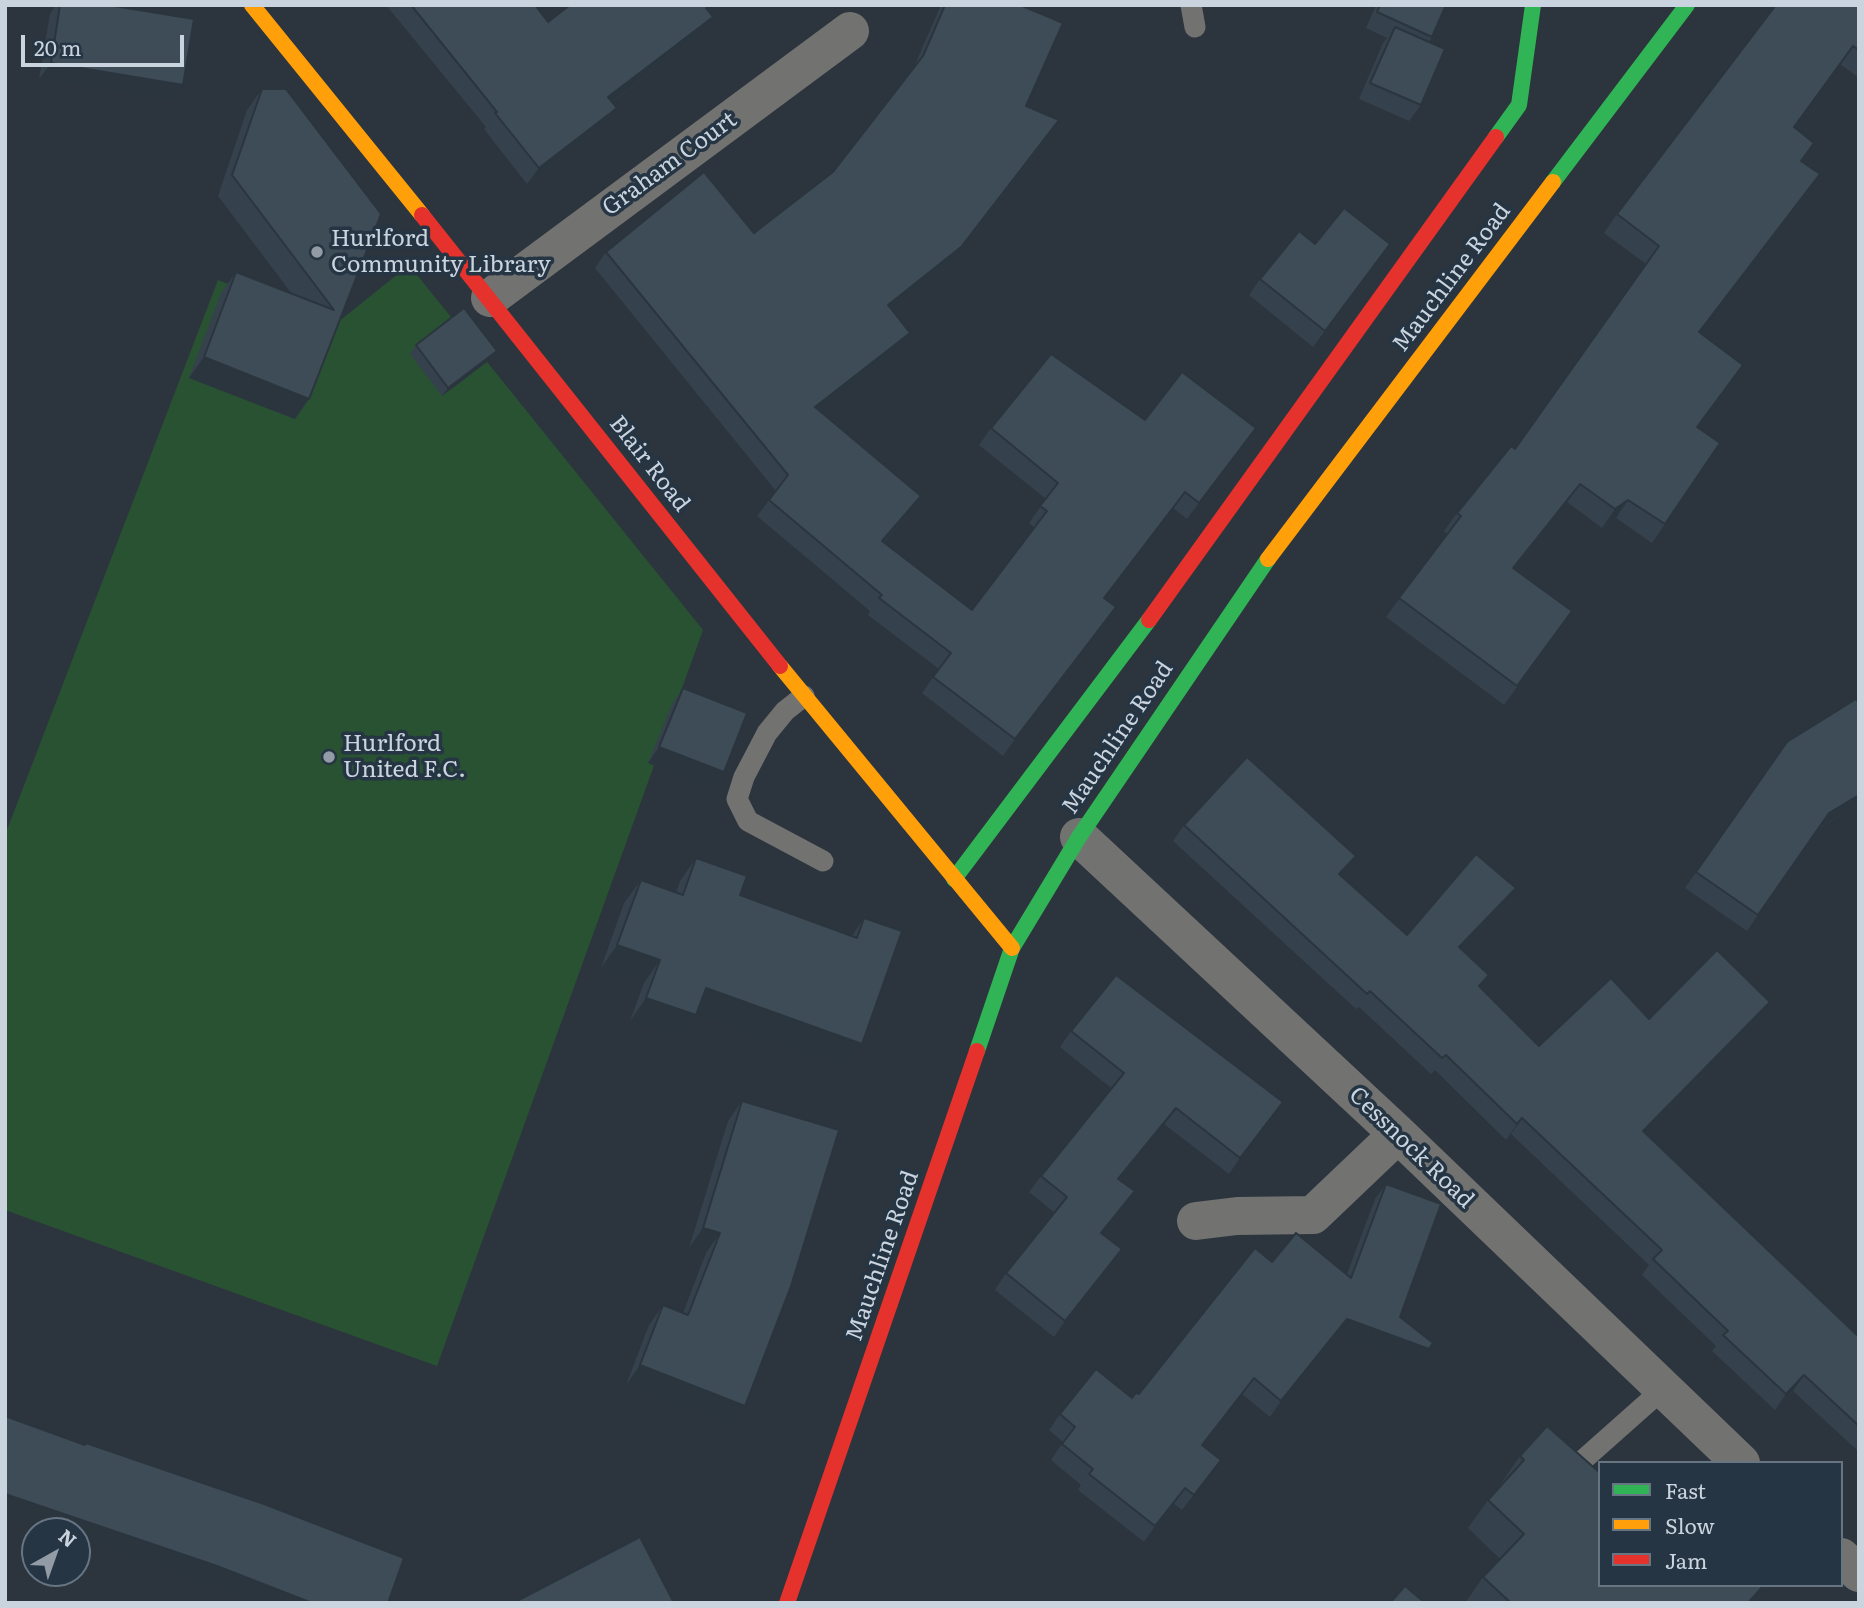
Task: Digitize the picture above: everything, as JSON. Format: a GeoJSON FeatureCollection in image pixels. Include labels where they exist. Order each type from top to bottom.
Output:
{"type":"FeatureCollection","features":[{"type":"Feature","properties":{"kind":"street","name":"Blair Road"},"geometry":{"type":"LineString","coordinates":[[253,5],[804,696],[1012,948]]}},
{"type":"Feature","properties":{"kind":"street"},"geometry":{"type":"LineString","coordinates":[[954,879],[1177,583],[1333,360],[1519,105],[1533,5]]}},
{"type":"Feature","properties":{"kind":"street","name":"Mauchline Road"},"geometry":{"type":"LineString","coordinates":[[787,1603],[1012,948],[1079,837],[1257,573],[1687,5]]}},
{"type":"Feature","properties":{"kind":"street","name":"Graham Court"},"geometry":{"type":"LineString","coordinates":[[489,298],[850,31]]}},
{"type":"Feature","properties":{"kind":"street","name":"Cessnock Road"},"geometry":{"type":"LineString","coordinates":[[1079,837],[1398,1134],[1739,1461]]}},
{"type":"Feature","properties":{"kind":"street"},"geometry":{"type":"LineString","coordinates":[[1196,1220],[1237,1216],[1313,1215],[1398,1134]]}},
{"type":"Feature","properties":{"kind":"street"},"geometry":{"type":"LineString","coordinates":[[1843,1559],[1859,1573]]}},
{"type":"Feature","properties":{"kind":"lane"},"geometry":{"type":"LineString","coordinates":[[1191,5],[1195,27]]}},
{"type":"Feature","properties":{"kind":"lane"},"geometry":{"type":"LineString","coordinates":[[804,696],[785,711],[767,733],[744,777],[737,799],[748,821],[823,861]]}},
{"type":"Feature","properties":{"kind":"lane"},"geometry":{"type":"LineString","coordinates":[[1583,1460],[1663,1389]]}},
{"type":"Feature","properties":{"kind":"green space","name":"Hurlford United F.C."},"geometry":{"type":"Polygon","coordinates":[[[409,265],[703,630],[437,1366],[5,1210],[5,835],[218,280],[332,327],[409,265]]]}},
{"type":"Feature","properties":{"kind":"building"},"geometry":{"type":"Polygon","coordinates":[[[60,5],[108,5],[194,19],[183,85],[51,63],[60,5]]]}},
{"type":"Feature","properties":{"kind":"building"},"geometry":{"type":"Polygon","coordinates":[[[411,5],[535,5],[548,22],[570,5],[710,5],[706,8],[713,17],[608,97],[617,108],[539,168],[411,5]]]}},
{"type":"Feature","properties":{"kind":"building"},"geometry":{"type":"Polygon","coordinates":[[[945,5],[1020,5],[1063,23],[1026,106],[1059,120],[961,247],[888,305],[910,333],[815,407],[921,496],[882,541],[972,610],[1047,511],[1040,506],[1058,483],[991,428],[1051,354],[1145,420],[1182,372],[1256,428],[1199,503],[1185,492],[1104,598],[1116,607],[1015,739],[933,677],[951,653],[879,598],[882,595],[769,500],[788,475],[606,252],[704,172],[754,233],[833,172],[923,56],[945,5]]]}},
{"type":"Feature","properties":{"kind":"building"},"geometry":{"type":"Polygon","coordinates":[[[1380,5],[1446,5],[1432,37],[1377,12],[1380,5]]]}},
{"type":"Feature","properties":{"kind":"building"},"geometry":{"type":"Polygon","coordinates":[[[1776,5],[1859,5],[1859,50],[1853,46],[1794,127],[1814,143],[1801,161],[1820,174],[1699,332],[1743,365],[1697,427],[1720,443],[1665,524],[1628,500],[1615,509],[1580,484],[1513,568],[1572,611],[1517,686],[1399,598],[1461,516],[1457,513],[1511,446],[1515,449],[1659,246],[1617,214],[1776,5]]]}},
{"type":"Feature","properties":{"kind":"building"},"geometry":{"type":"Polygon","coordinates":[[[1395,27],[1445,49],[1421,105],[1370,83],[1395,27]]]}},
{"type":"Feature","properties":{"kind":"building"},"geometry":{"type":"Polygon","coordinates":[[[262,89],[286,89],[381,214],[309,399],[204,357],[236,272],[334,310],[232,175],[262,89]]]}},
{"type":"Feature","properties":{"kind":"building"},"geometry":{"type":"Polygon","coordinates":[[[1344,208],[1390,244],[1325,331],[1260,279],[1299,231],[1315,244],[1344,208]]]}},
{"type":"Feature","properties":{"kind":"building"},"geometry":{"type":"Polygon","coordinates":[[[464,308],[497,351],[448,388],[416,345],[464,308]]]}},
{"type":"Feature","properties":{"kind":"building"},"geometry":{"type":"Polygon","coordinates":[[[683,688],[747,713],[724,772],[659,747],[683,688]]]}},
{"type":"Feature","properties":{"kind":"building"},"geometry":{"type":"Polygon","coordinates":[[[1856,699],[1859,703],[1859,795],[1829,813],[1758,915],[1696,872],[1787,742],[1856,699]]]}},
{"type":"Feature","properties":{"kind":"building"},"geometry":{"type":"Polygon","coordinates":[[[1247,757],[1356,856],[1339,874],[1407,935],[1476,854],[1516,888],[1459,947],[1489,975],[1479,986],[1539,1046],[1611,978],[1649,1019],[1717,950],[1770,1002],[1643,1131],[1859,1337],[1859,1426],[1804,1375],[1786,1394],[1723,1335],[1728,1331],[1653,1259],[1662,1250],[1522,1118],[1517,1124],[1446,1055],[1442,1058],[1370,991],[1367,994],[1184,825],[1247,757]]]}},
{"type":"Feature","properties":{"kind":"building"},"geometry":{"type":"Polygon","coordinates":[[[696,858],[747,876],[740,895],[857,938],[864,918],[902,931],[862,1044],[706,988],[696,1015],[646,998],[660,960],[617,945],[641,880],[683,895],[696,858]]]}},
{"type":"Feature","properties":{"kind":"building"},"geometry":{"type":"Polygon","coordinates":[[[1116,975],[1283,1102],[1240,1158],[1176,1108],[1118,1179],[1135,1191],[1101,1233],[1122,1249],[1065,1321],[1006,1273],[1067,1197],[1041,1176],[1124,1073],[1071,1031],[1116,975]]]}},
{"type":"Feature","properties":{"kind":"building"},"geometry":{"type":"Polygon","coordinates":[[[742,1101],[839,1130],[791,1286],[745,1406],[640,1365],[663,1305],[688,1315],[720,1233],[703,1228],[742,1101]]]}},
{"type":"Feature","properties":{"kind":"building"},"geometry":{"type":"Polygon","coordinates":[[[1386,1184],[1441,1204],[1400,1317],[1433,1343],[1429,1349],[1347,1319],[1281,1401],[1254,1378],[1202,1445],[1221,1460],[1194,1495],[1185,1488],[1155,1526],[1089,1474],[1093,1469],[1062,1444],[1075,1427],[1060,1414],[1096,1369],[1132,1398],[1136,1393],[1139,1394],[1255,1248],[1272,1262],[1296,1233],[1351,1278],[1386,1184]]]}},
{"type":"Feature","properties":{"kind":"building"},"geometry":{"type":"Polygon","coordinates":[[[5,1416],[264,1504],[404,1558],[388,1603],[312,1603],[217,1566],[91,1523],[91,1517],[73,1517],[5,1494],[5,1416]]]}},
{"type":"Feature","properties":{"kind":"building"},"geometry":{"type":"Polygon","coordinates":[[[1547,1426],[1598,1471],[1598,1587],[1762,1587],[1748,1603],[1511,1603],[1483,1577],[1524,1534],[1488,1500],[1524,1460],[1520,1456],[1547,1426]]]}},
{"type":"Feature","properties":{"kind":"building"},"geometry":{"type":"Polygon","coordinates":[[[640,1537],[674,1603],[513,1603],[640,1537]]]}},
{"type":"Feature","properties":{"kind":"building"},"geometry":{"type":"Polygon","coordinates":[[[1405,1586],[1425,1603],[1390,1603],[1405,1586]]]}},
{"type":"Feature","properties":{"kind":"traffic: fast"},"geometry":{"type":"LineString","coordinates":[[1496,137],[1519,105],[1533,5]]}},
{"type":"Feature","properties":{"kind":"traffic: fast"},"geometry":{"type":"LineString","coordinates":[[1553,182],[1687,5]]}},
{"type":"Feature","properties":{"kind":"traffic: fast"},"geometry":{"type":"LineString","coordinates":[[977,1051],[1012,948],[1079,837],[1268,559]]}},
{"type":"Feature","properties":{"kind":"traffic: fast"},"geometry":{"type":"LineString","coordinates":[[954,879],[1149,620]]}},
{"type":"Feature","properties":{"kind":"traffic: slow"},"geometry":{"type":"LineString","coordinates":[[252,5],[422,215]]}},
{"type":"Feature","properties":{"kind":"traffic: slow"},"geometry":{"type":"LineString","coordinates":[[1268,559],[1553,182]]}},
{"type":"Feature","properties":{"kind":"traffic: slow"},"geometry":{"type":"LineString","coordinates":[[780,666],[1012,948]]}},
{"type":"Feature","properties":{"kind":"traffic: jam"},"geometry":{"type":"LineString","coordinates":[[1149,620],[1496,137]]}},
{"type":"Feature","properties":{"kind":"traffic: jam"},"geometry":{"type":"LineString","coordinates":[[422,215],[780,666]]}},
{"type":"Feature","properties":{"kind":"traffic: jam"},"geometry":{"type":"LineString","coordinates":[[787,1603],[977,1051]]}},
{"type":"Feature","properties":{"kind":"place","name":"Hurlford Community Library"},"geometry":{"type":"Point","coordinates":[317,252]}},
{"type":"Feature","properties":{"kind":"place","name":"Hurlford United F.C."},"geometry":{"type":"Point","coordinates":[329,757]}}]}
